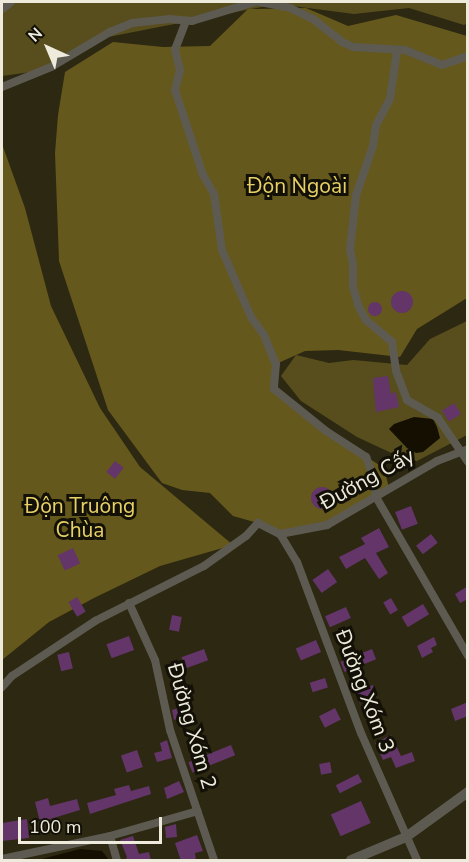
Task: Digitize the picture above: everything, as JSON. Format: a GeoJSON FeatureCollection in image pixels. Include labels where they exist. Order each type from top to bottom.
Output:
{"type":"FeatureCollection","features":[{"type":"Feature","properties":{"kind":"street"},"geometry":{"type":"LineString","coordinates":[[2,9],[11,2]]}},
{"type":"Feature","properties":{"kind":"street"},"geometry":{"type":"LineString","coordinates":[[2,87],[67,59],[110,32],[132,23],[169,19],[186,21],[258,2],[291,8],[313,19],[347,45],[405,50],[442,65],[468,56]]}},
{"type":"Feature","properties":{"kind":"street"},"geometry":{"type":"LineString","coordinates":[[186,21],[175,49],[180,70],[175,90],[203,175],[214,194],[222,250],[251,317],[264,335],[276,364],[274,389],[326,431],[366,457],[374,478],[376,497],[468,656]]}},
{"type":"Feature","properties":{"kind":"street"},"geometry":{"type":"LineString","coordinates":[[397,51],[390,99],[376,125],[373,146],[356,195],[350,249],[353,264],[353,287],[358,305],[366,320],[392,342],[396,371],[407,400],[438,418],[465,451],[468,462]]}},
{"type":"Feature","properties":{"kind":"street","name":"Đường Cấy"},"geometry":{"type":"LineString","coordinates":[[129,603],[204,566],[246,536],[258,523],[280,534],[327,525],[437,460],[465,451]]}},
{"type":"Feature","properties":{"kind":"street","name":"Đường Xóm 3"},"geometry":{"type":"LineString","coordinates":[[280,534],[297,562],[361,733],[417,861]]}},
{"type":"Feature","properties":{"kind":"street"},"geometry":{"type":"LineString","coordinates":[[2,687],[71,636],[129,603]]}},
{"type":"Feature","properties":{"kind":"street","name":"Đường Xóm 2"},"geometry":{"type":"LineString","coordinates":[[129,603],[155,660],[170,730],[214,861]]}},
{"type":"Feature","properties":{"kind":"street"},"geometry":{"type":"LineString","coordinates":[[351,861],[406,837],[468,792]]}},
{"type":"Feature","properties":{"kind":"street"},"geometry":{"type":"LineString","coordinates":[[2,859],[110,837],[157,821],[198,811]]}},
{"type":"Feature","properties":{"kind":"street"},"geometry":{"type":"LineString","coordinates":[[110,837],[117,861]]}},
{"type":"Feature","properties":{"kind":"shaded area"},"geometry":{"type":"Polygon","coordinates":[[[2,2],[467,2],[468,23],[464,25],[409,8],[354,14],[277,4],[98,39],[38,71],[2,76],[2,2]]]}},
{"type":"Feature","properties":{"kind":"shaded area"},"geometry":{"type":"Polygon","coordinates":[[[467,321],[467,435],[413,463],[357,437],[301,401],[281,376],[296,355],[329,363],[353,360],[407,365],[430,339],[467,321]]]}},
{"type":"Feature","properties":{"kind":"shaded area"},"geometry":{"type":"Polygon","coordinates":[[[414,417],[433,419],[440,438],[423,452],[416,453],[407,448],[389,429],[394,424],[414,417]]]}},
{"type":"Feature","properties":{"kind":"shaded area"},"geometry":{"type":"Polygon","coordinates":[[[80,849],[102,851],[109,860],[38,860],[80,849]]]}},
{"type":"Feature","properties":{"kind":"green space","name":"Độn Ngoài"},"geometry":{"type":"Polygon","coordinates":[[[306,8],[348,26],[396,15],[467,36],[467,298],[417,329],[400,357],[338,350],[305,351],[276,364],[274,389],[326,431],[384,468],[389,488],[327,525],[280,534],[258,523],[233,516],[210,493],[182,490],[162,483],[108,410],[59,261],[55,153],[65,72],[113,42],[163,47],[210,46],[248,9],[306,8]]]}},
{"type":"Feature","properties":{"kind":"green space","name":"Độn Truông Chùa"},"geometry":{"type":"Polygon","coordinates":[[[2,144],[25,208],[51,306],[100,408],[140,467],[233,545],[160,566],[94,598],[49,622],[2,660],[2,144]]]}},
{"type":"Feature","properties":{"kind":"building"},"geometry":{"type":"Polygon","coordinates":[[[402,291],[410,294],[413,302],[410,310],[402,313],[394,310],[391,302],[394,294],[402,291]]]}},
{"type":"Feature","properties":{"kind":"building"},"geometry":{"type":"Polygon","coordinates":[[[372,302],[378,302],[382,309],[378,316],[372,316],[368,312],[368,306],[372,302]]]}},
{"type":"Feature","properties":{"kind":"building"},"geometry":{"type":"Polygon","coordinates":[[[388,376],[391,394],[396,392],[399,407],[376,412],[373,378],[388,376]]]}},
{"type":"Feature","properties":{"kind":"building"},"geometry":{"type":"Polygon","coordinates":[[[454,403],[461,414],[449,421],[442,410],[454,403]]]}},
{"type":"Feature","properties":{"kind":"building"},"geometry":{"type":"Polygon","coordinates":[[[115,461],[124,468],[115,479],[106,472],[115,461]]]}},
{"type":"Feature","properties":{"kind":"building"},"geometry":{"type":"Polygon","coordinates":[[[322,487],[330,490],[333,498],[330,506],[322,509],[314,506],[311,498],[314,490],[322,487]]]}},
{"type":"Feature","properties":{"kind":"building"},"geometry":{"type":"Polygon","coordinates":[[[411,506],[418,524],[402,530],[395,512],[411,506]]]}},
{"type":"Feature","properties":{"kind":"building"},"geometry":{"type":"Polygon","coordinates":[[[379,528],[389,547],[376,553],[388,573],[379,579],[365,558],[346,569],[339,557],[365,544],[361,538],[379,528]]]}},
{"type":"Feature","properties":{"kind":"building"},"geometry":{"type":"Polygon","coordinates":[[[431,534],[438,543],[423,554],[416,546],[431,534]]]}},
{"type":"Feature","properties":{"kind":"building"},"geometry":{"type":"Polygon","coordinates":[[[73,548],[80,563],[65,571],[58,555],[73,548]]]}},
{"type":"Feature","properties":{"kind":"building"},"geometry":{"type":"Polygon","coordinates":[[[328,569],[337,582],[322,593],[312,580],[328,569]]]}},
{"type":"Feature","properties":{"kind":"building"},"geometry":{"type":"Polygon","coordinates":[[[468,586],[468,599],[460,603],[455,594],[468,586]]]}},
{"type":"Feature","properties":{"kind":"building"},"geometry":{"type":"Polygon","coordinates":[[[77,597],[86,612],[77,617],[68,602],[77,597]]]}},
{"type":"Feature","properties":{"kind":"building"},"geometry":{"type":"Polygon","coordinates":[[[391,598],[398,610],[390,615],[383,602],[391,598]]]}},
{"type":"Feature","properties":{"kind":"building"},"geometry":{"type":"Polygon","coordinates":[[[423,604],[429,614],[408,627],[402,617],[423,604]]]}},
{"type":"Feature","properties":{"kind":"building"},"geometry":{"type":"Polygon","coordinates":[[[346,607],[351,618],[330,627],[325,616],[346,607]]]}},
{"type":"Feature","properties":{"kind":"building"},"geometry":{"type":"Polygon","coordinates":[[[172,615],[182,617],[179,632],[169,630],[172,615]]]}},
{"type":"Feature","properties":{"kind":"building"},"geometry":{"type":"Polygon","coordinates":[[[129,636],[134,650],[112,658],[106,644],[129,636]]]}},
{"type":"Feature","properties":{"kind":"building"},"geometry":{"type":"Polygon","coordinates":[[[434,637],[437,645],[431,648],[433,652],[422,658],[417,646],[434,637]]]}},
{"type":"Feature","properties":{"kind":"building"},"geometry":{"type":"Polygon","coordinates":[[[316,640],[321,652],[301,661],[296,649],[316,640]]]}},
{"type":"Feature","properties":{"kind":"building"},"geometry":{"type":"Polygon","coordinates":[[[204,649],[208,660],[186,668],[181,657],[204,649]]]}},
{"type":"Feature","properties":{"kind":"building"},"geometry":{"type":"Polygon","coordinates":[[[372,649],[376,659],[345,672],[340,662],[372,649]]]}},
{"type":"Feature","properties":{"kind":"building"},"geometry":{"type":"Polygon","coordinates":[[[69,652],[73,669],[61,671],[57,655],[69,652]]]}},
{"type":"Feature","properties":{"kind":"building"},"geometry":{"type":"Polygon","coordinates":[[[325,678],[328,688],[313,692],[310,683],[325,678]]]}},
{"type":"Feature","properties":{"kind":"building"},"geometry":{"type":"Polygon","coordinates":[[[373,685],[377,696],[359,703],[355,691],[373,685]]]}},
{"type":"Feature","properties":{"kind":"building"},"geometry":{"type":"Polygon","coordinates":[[[468,702],[468,716],[455,721],[451,709],[468,702]]]}},
{"type":"Feature","properties":{"kind":"building"},"geometry":{"type":"Polygon","coordinates":[[[186,705],[189,714],[174,720],[172,710],[186,705]]]}},
{"type":"Feature","properties":{"kind":"building"},"geometry":{"type":"Polygon","coordinates":[[[335,708],[341,720],[325,728],[319,716],[335,708]]]}},
{"type":"Feature","properties":{"kind":"building"},"geometry":{"type":"Polygon","coordinates":[[[391,735],[401,756],[412,752],[415,761],[396,768],[391,757],[383,760],[375,743],[391,735]]]}},
{"type":"Feature","properties":{"kind":"building"},"geometry":{"type":"Polygon","coordinates":[[[167,740],[172,758],[157,762],[154,753],[162,751],[160,743],[167,740]]]}},
{"type":"Feature","properties":{"kind":"building"},"geometry":{"type":"Polygon","coordinates":[[[231,745],[235,755],[192,772],[188,762],[231,745]]]}},
{"type":"Feature","properties":{"kind":"building"},"geometry":{"type":"Polygon","coordinates":[[[137,750],[143,767],[127,773],[121,756],[137,750]]]}},
{"type":"Feature","properties":{"kind":"building"},"geometry":{"type":"Polygon","coordinates":[[[330,762],[332,773],[321,775],[319,764],[330,762]]]}},
{"type":"Feature","properties":{"kind":"building"},"geometry":{"type":"Polygon","coordinates":[[[358,774],[362,782],[340,793],[336,785],[358,774]]]}},
{"type":"Feature","properties":{"kind":"building"},"geometry":{"type":"Polygon","coordinates":[[[179,781],[184,792],[167,799],[164,788],[179,781]]]}},
{"type":"Feature","properties":{"kind":"building"},"geometry":{"type":"Polygon","coordinates":[[[129,785],[131,791],[149,786],[151,794],[90,814],[87,803],[116,795],[114,789],[129,785]]]}},
{"type":"Feature","properties":{"kind":"building"},"geometry":{"type":"Polygon","coordinates":[[[48,798],[50,806],[77,799],[80,810],[40,822],[35,802],[48,798]]]}},
{"type":"Feature","properties":{"kind":"building"},"geometry":{"type":"Polygon","coordinates":[[[361,801],[371,823],[341,836],[331,814],[361,801]]]}},
{"type":"Feature","properties":{"kind":"building"},"geometry":{"type":"Polygon","coordinates":[[[27,819],[29,838],[2,841],[2,823],[27,819]]]}},
{"type":"Feature","properties":{"kind":"building"},"geometry":{"type":"Polygon","coordinates":[[[176,824],[177,837],[166,838],[165,827],[176,824]]]}},
{"type":"Feature","properties":{"kind":"building"},"geometry":{"type":"Polygon","coordinates":[[[197,835],[203,851],[195,853],[196,861],[181,861],[175,843],[197,835]]]}},
{"type":"Feature","properties":{"kind":"building"},"geometry":{"type":"Polygon","coordinates":[[[133,836],[139,854],[149,852],[151,861],[125,861],[127,857],[120,840],[133,836]]]}}]}
